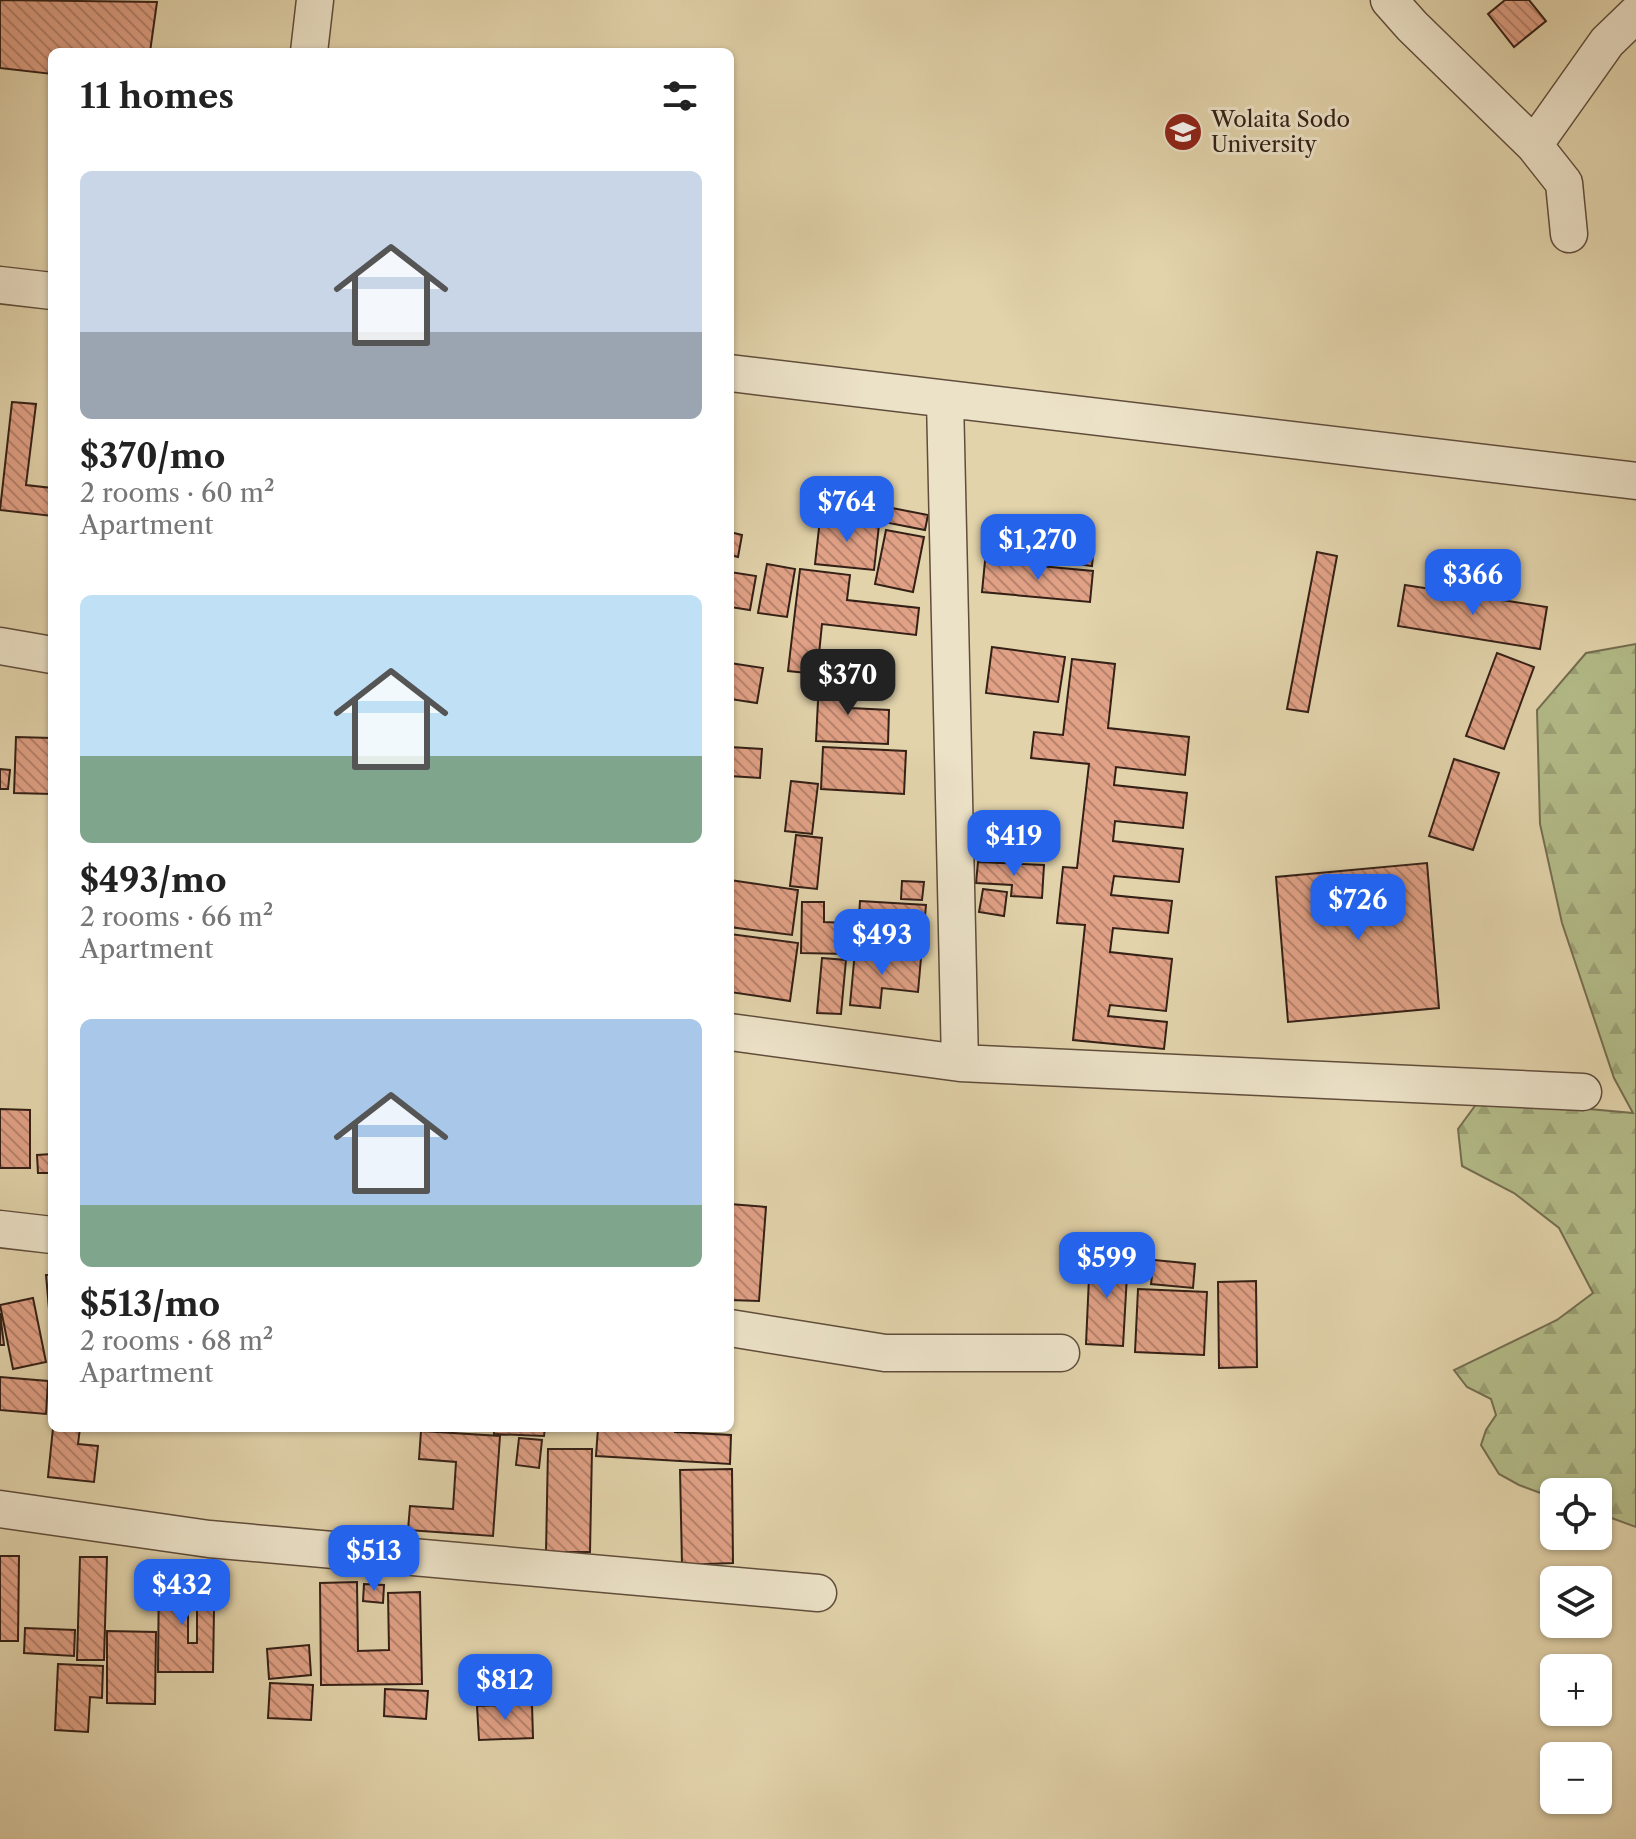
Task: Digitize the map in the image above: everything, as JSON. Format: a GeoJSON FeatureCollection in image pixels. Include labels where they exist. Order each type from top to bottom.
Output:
{"type":"FeatureCollection","features":[{"type":"Feature","properties":{"kind":"street"},"geometry":{"type":"LineString","coordinates":[[309,48],[315,0]]}},
{"type":"Feature","properties":{"kind":"street"},"geometry":{"type":"LineString","coordinates":[[1389,0],[1534,145],[1564,183],[1569,234]]}},
{"type":"Feature","properties":{"kind":"street"},"geometry":{"type":"LineString","coordinates":[[1534,145],[1607,42],[1636,14]]}},
{"type":"Feature","properties":{"kind":"street"},"geometry":{"type":"LineString","coordinates":[[0,285],[48,291]]}},
{"type":"Feature","properties":{"kind":"street"},"geometry":{"type":"LineString","coordinates":[[734,373],[1636,481]]}},
{"type":"Feature","properties":{"kind":"street"},"geometry":{"type":"LineString","coordinates":[[945,399],[960,1063]]}},
{"type":"Feature","properties":{"kind":"street"},"geometry":{"type":"LineString","coordinates":[[0,646],[48,654]]}},
{"type":"Feature","properties":{"kind":"street"},"geometry":{"type":"LineString","coordinates":[[734,1033],[960,1063],[1583,1092]]}},
{"type":"Feature","properties":{"kind":"street"},"geometry":{"type":"LineString","coordinates":[[0,1229],[48,1235]]}},
{"type":"Feature","properties":{"kind":"street"},"geometry":{"type":"LineString","coordinates":[[734,1329],[885,1353],[1061,1353]]}},
{"type":"Feature","properties":{"kind":"street"},"geometry":{"type":"LineString","coordinates":[[0,1509],[209,1539],[818,1593]]}},
{"type":"Feature","properties":{"kind":"green space"},"geometry":{"type":"Polygon","coordinates":[[[1636,644],[1636,1527],[1612,1518],[1612,1478],[1540,1478],[1540,1493],[1499,1474],[1481,1445],[1496,1415],[1491,1399],[1467,1387],[1454,1370],[1557,1320],[1593,1293],[1559,1228],[1514,1193],[1462,1166],[1458,1129],[1480,1099],[1633,1113],[1614,1078],[1562,923],[1540,824],[1537,710],[1586,653],[1636,644]]]}},
{"type":"Feature","properties":{"kind":"building"},"geometry":{"type":"Polygon","coordinates":[[[0,0],[157,2],[151,48],[48,48],[48,74],[0,68],[0,0]]]}},
{"type":"Feature","properties":{"kind":"building"},"geometry":{"type":"Polygon","coordinates":[[[1505,0],[1529,0],[1546,21],[1514,47],[1488,14],[1505,0]]]}},
{"type":"Feature","properties":{"kind":"building"},"geometry":{"type":"Polygon","coordinates":[[[12,402],[36,404],[26,485],[48,488],[48,516],[0,510],[12,402]]]}},
{"type":"Feature","properties":{"kind":"building"},"geometry":{"type":"Polygon","coordinates":[[[892,508],[928,515],[925,530],[889,523],[892,508]]]}},
{"type":"Feature","properties":{"kind":"building"},"geometry":{"type":"Polygon","coordinates":[[[820,519],[879,525],[874,570],[815,564],[820,519]]]}},
{"type":"Feature","properties":{"kind":"building"},"geometry":{"type":"Polygon","coordinates":[[[886,530],[924,537],[913,592],[875,584],[886,530]]]}},
{"type":"Feature","properties":{"kind":"building"},"geometry":{"type":"Polygon","coordinates":[[[734,533],[742,535],[738,557],[734,556],[734,533]]]}},
{"type":"Feature","properties":{"kind":"building"},"geometry":{"type":"Polygon","coordinates":[[[1072,543],[1094,545],[1092,566],[1070,563],[1072,543]]]}},
{"type":"Feature","properties":{"kind":"building"},"geometry":{"type":"Polygon","coordinates":[[[1317,552],[1337,556],[1308,712],[1287,709],[1317,552]]]}},
{"type":"Feature","properties":{"kind":"building"},"geometry":{"type":"Polygon","coordinates":[[[985,561],[1093,571],[1090,602],[982,592],[985,561]]]}},
{"type":"Feature","properties":{"kind":"building"},"geometry":{"type":"Polygon","coordinates":[[[767,564],[795,569],[787,617],[758,613],[767,564]]]}},
{"type":"Feature","properties":{"kind":"building"},"geometry":{"type":"Polygon","coordinates":[[[800,569],[850,575],[847,600],[919,608],[916,635],[822,624],[817,674],[788,671],[800,569]]]}},
{"type":"Feature","properties":{"kind":"building"},"geometry":{"type":"Polygon","coordinates":[[[734,573],[756,576],[750,610],[734,608],[734,573]]]}},
{"type":"Feature","properties":{"kind":"building"},"geometry":{"type":"Polygon","coordinates":[[[1405,585],[1547,607],[1540,649],[1398,626],[1405,585]]]}},
{"type":"Feature","properties":{"kind":"building"},"geometry":{"type":"Polygon","coordinates":[[[992,647],[1065,657],[1058,702],[986,693],[992,647]]]}},
{"type":"Feature","properties":{"kind":"building"},"geometry":{"type":"Polygon","coordinates":[[[1497,653],[1534,667],[1504,749],[1466,736],[1497,653]]]}},
{"type":"Feature","properties":{"kind":"building"},"geometry":{"type":"Polygon","coordinates":[[[1072,659],[1115,664],[1108,728],[1189,737],[1185,775],[1116,767],[1114,785],[1187,793],[1183,828],[1115,821],[1113,841],[1183,849],[1179,882],[1114,876],[1111,895],[1172,901],[1168,933],[1113,928],[1110,952],[1172,959],[1166,1011],[1110,1005],[1108,1016],[1167,1022],[1164,1049],[1073,1040],[1085,925],[1057,923],[1063,867],[1077,868],[1089,764],[1031,758],[1034,732],[1063,735],[1072,659]]]}},
{"type":"Feature","properties":{"kind":"building"},"geometry":{"type":"Polygon","coordinates":[[[734,664],[763,668],[757,703],[734,700],[734,664]]]}},
{"type":"Feature","properties":{"kind":"building"},"geometry":{"type":"Polygon","coordinates":[[[819,681],[853,682],[851,708],[889,710],[888,744],[816,741],[819,681]]]}},
{"type":"Feature","properties":{"kind":"building"},"geometry":{"type":"Polygon","coordinates":[[[16,737],[48,738],[48,794],[14,793],[16,737]]]}},
{"type":"Feature","properties":{"kind":"building"},"geometry":{"type":"Polygon","coordinates":[[[734,747],[762,749],[760,778],[734,776],[734,747]]]}},
{"type":"Feature","properties":{"kind":"building"},"geometry":{"type":"Polygon","coordinates":[[[823,747],[906,751],[904,794],[821,789],[823,747]]]}},
{"type":"Feature","properties":{"kind":"building"},"geometry":{"type":"Polygon","coordinates":[[[1454,759],[1499,773],[1473,850],[1429,836],[1454,759]]]}},
{"type":"Feature","properties":{"kind":"building"},"geometry":{"type":"Polygon","coordinates":[[[0,769],[10,770],[8,789],[0,789],[0,769]]]}},
{"type":"Feature","properties":{"kind":"building"},"geometry":{"type":"Polygon","coordinates":[[[791,781],[818,784],[812,834],[785,831],[791,781]]]}},
{"type":"Feature","properties":{"kind":"building"},"geometry":{"type":"Polygon","coordinates":[[[796,835],[822,838],[817,889],[790,886],[796,835]]]}},
{"type":"Feature","properties":{"kind":"building"},"geometry":{"type":"Polygon","coordinates":[[[978,835],[1005,838],[1003,859],[977,857],[978,835]]]}},
{"type":"Feature","properties":{"kind":"building"},"geometry":{"type":"Polygon","coordinates":[[[978,862],[1044,865],[1042,898],[1011,896],[1012,885],[976,883],[978,862]]]}},
{"type":"Feature","properties":{"kind":"building"},"geometry":{"type":"Polygon","coordinates":[[[1427,863],[1439,1008],[1288,1022],[1276,877],[1427,863]]]}},
{"type":"Feature","properties":{"kind":"building"},"geometry":{"type":"Polygon","coordinates":[[[734,881],[798,890],[792,935],[734,928],[734,881]]]}},
{"type":"Feature","properties":{"kind":"building"},"geometry":{"type":"Polygon","coordinates":[[[902,881],[924,882],[922,900],[901,899],[902,881]]]}},
{"type":"Feature","properties":{"kind":"building"},"geometry":{"type":"Polygon","coordinates":[[[983,889],[1007,892],[1004,916],[979,912],[983,889]]]}},
{"type":"Feature","properties":{"kind":"building"},"geometry":{"type":"Polygon","coordinates":[[[860,901],[926,905],[922,951],[857,947],[860,901]]]}},
{"type":"Feature","properties":{"kind":"building"},"geometry":{"type":"Polygon","coordinates":[[[802,902],[824,902],[824,922],[847,923],[847,954],[801,953],[802,902]]]}},
{"type":"Feature","properties":{"kind":"building"},"geometry":{"type":"Polygon","coordinates":[[[734,935],[798,943],[790,1001],[734,993],[734,935]]]}},
{"type":"Feature","properties":{"kind":"building"},"geometry":{"type":"Polygon","coordinates":[[[855,951],[921,958],[918,992],[882,988],[880,1008],[850,1005],[855,951]]]}},
{"type":"Feature","properties":{"kind":"building"},"geometry":{"type":"Polygon","coordinates":[[[822,958],[846,960],[841,1014],[817,1013],[822,958]]]}},
{"type":"Feature","properties":{"kind":"building"},"geometry":{"type":"Polygon","coordinates":[[[0,1109],[30,1110],[30,1168],[0,1168],[0,1109]]]}},
{"type":"Feature","properties":{"kind":"building"},"geometry":{"type":"Polygon","coordinates":[[[48,1154],[48,1173],[38,1173],[37,1155],[48,1154]]]}},
{"type":"Feature","properties":{"kind":"building"},"geometry":{"type":"Polygon","coordinates":[[[734,1204],[766,1207],[759,1301],[734,1300],[734,1204]]]}},
{"type":"Feature","properties":{"kind":"building"},"geometry":{"type":"Polygon","coordinates":[[[1090,1255],[1128,1257],[1123,1346],[1086,1344],[1090,1255]]]}},
{"type":"Feature","properties":{"kind":"building"},"geometry":{"type":"Polygon","coordinates":[[[1154,1260],[1195,1264],[1193,1288],[1151,1284],[1154,1260]]]}},
{"type":"Feature","properties":{"kind":"building"},"geometry":{"type":"Polygon","coordinates":[[[1256,1281],[1257,1367],[1219,1368],[1218,1282],[1256,1281]]]}},
{"type":"Feature","properties":{"kind":"building"},"geometry":{"type":"Polygon","coordinates":[[[1138,1289],[1207,1292],[1204,1355],[1135,1352],[1138,1289]]]}},
{"type":"Feature","properties":{"kind":"building"},"geometry":{"type":"Polygon","coordinates":[[[33,1298],[46,1362],[13,1369],[0,1305],[33,1298]]]}},
{"type":"Feature","properties":{"kind":"building"},"geometry":{"type":"Polygon","coordinates":[[[0,1313],[4,1345],[0,1345],[0,1313]]]}},
{"type":"Feature","properties":{"kind":"building"},"geometry":{"type":"Polygon","coordinates":[[[0,1377],[48,1381],[46,1414],[0,1410],[0,1377]]]}},
{"type":"Feature","properties":{"kind":"building"},"geometry":{"type":"Polygon","coordinates":[[[53,1432],[80,1432],[78,1444],[98,1446],[94,1482],[48,1477],[53,1432]]]}},
{"type":"Feature","properties":{"kind":"building"},"geometry":{"type":"Polygon","coordinates":[[[421,1432],[500,1436],[493,1536],[408,1530],[410,1506],[453,1509],[456,1462],[419,1459],[421,1432]]]}},
{"type":"Feature","properties":{"kind":"building"},"geometry":{"type":"Polygon","coordinates":[[[494,1432],[544,1432],[544,1436],[494,1432]]]}},
{"type":"Feature","properties":{"kind":"building"},"geometry":{"type":"Polygon","coordinates":[[[598,1432],[731,1435],[730,1464],[596,1456],[598,1432]]]}},
{"type":"Feature","properties":{"kind":"building"},"geometry":{"type":"Polygon","coordinates":[[[519,1438],[542,1440],[539,1468],[516,1465],[519,1438]]]}},
{"type":"Feature","properties":{"kind":"building"},"geometry":{"type":"Polygon","coordinates":[[[548,1449],[592,1449],[590,1552],[546,1552],[548,1449]]]}},
{"type":"Feature","properties":{"kind":"building"},"geometry":{"type":"Polygon","coordinates":[[[732,1469],[733,1563],[682,1565],[680,1470],[732,1469]]]}},
{"type":"Feature","properties":{"kind":"building"},"geometry":{"type":"Polygon","coordinates":[[[0,1556],[19,1556],[18,1641],[0,1641],[0,1556]]]}},
{"type":"Feature","properties":{"kind":"building"},"geometry":{"type":"Polygon","coordinates":[[[80,1557],[107,1557],[104,1660],[77,1660],[80,1557]]]}},
{"type":"Feature","properties":{"kind":"building"},"geometry":{"type":"Polygon","coordinates":[[[159,1566],[188,1567],[188,1643],[197,1643],[197,1609],[214,1610],[213,1672],[158,1672],[159,1566]]]}},
{"type":"Feature","properties":{"kind":"building"},"geometry":{"type":"Polygon","coordinates":[[[357,1582],[358,1651],[389,1650],[388,1593],[420,1592],[422,1684],[321,1685],[320,1583],[357,1582]]]}},
{"type":"Feature","properties":{"kind":"building"},"geometry":{"type":"Polygon","coordinates":[[[364,1584],[384,1585],[383,1603],[363,1601],[364,1584]]]}},
{"type":"Feature","properties":{"kind":"building"},"geometry":{"type":"Polygon","coordinates":[[[25,1628],[75,1630],[74,1656],[24,1653],[25,1628]]]}},
{"type":"Feature","properties":{"kind":"building"},"geometry":{"type":"Polygon","coordinates":[[[107,1631],[156,1632],[155,1704],[107,1703],[107,1631]]]}},
{"type":"Feature","properties":{"kind":"building"},"geometry":{"type":"Polygon","coordinates":[[[309,1645],[311,1675],[269,1679],[267,1649],[309,1645]]]}},
{"type":"Feature","properties":{"kind":"building"},"geometry":{"type":"Polygon","coordinates":[[[58,1664],[103,1666],[102,1698],[90,1697],[88,1732],[55,1730],[58,1664]]]}},
{"type":"Feature","properties":{"kind":"building"},"geometry":{"type":"Polygon","coordinates":[[[270,1683],[313,1685],[311,1720],[268,1718],[270,1683]]]}},
{"type":"Feature","properties":{"kind":"building"},"geometry":{"type":"Polygon","coordinates":[[[385,1689],[428,1691],[426,1719],[384,1716],[385,1689]]]}},
{"type":"Feature","properties":{"kind":"building"},"geometry":{"type":"Polygon","coordinates":[[[532,1704],[533,1738],[479,1740],[477,1706],[532,1704]]]}},
{"type":"Feature","properties":{"kind":"place","name":"Wolaita Sodo University"},"geometry":{"type":"Point","coordinates":[1183,132]}}]}
